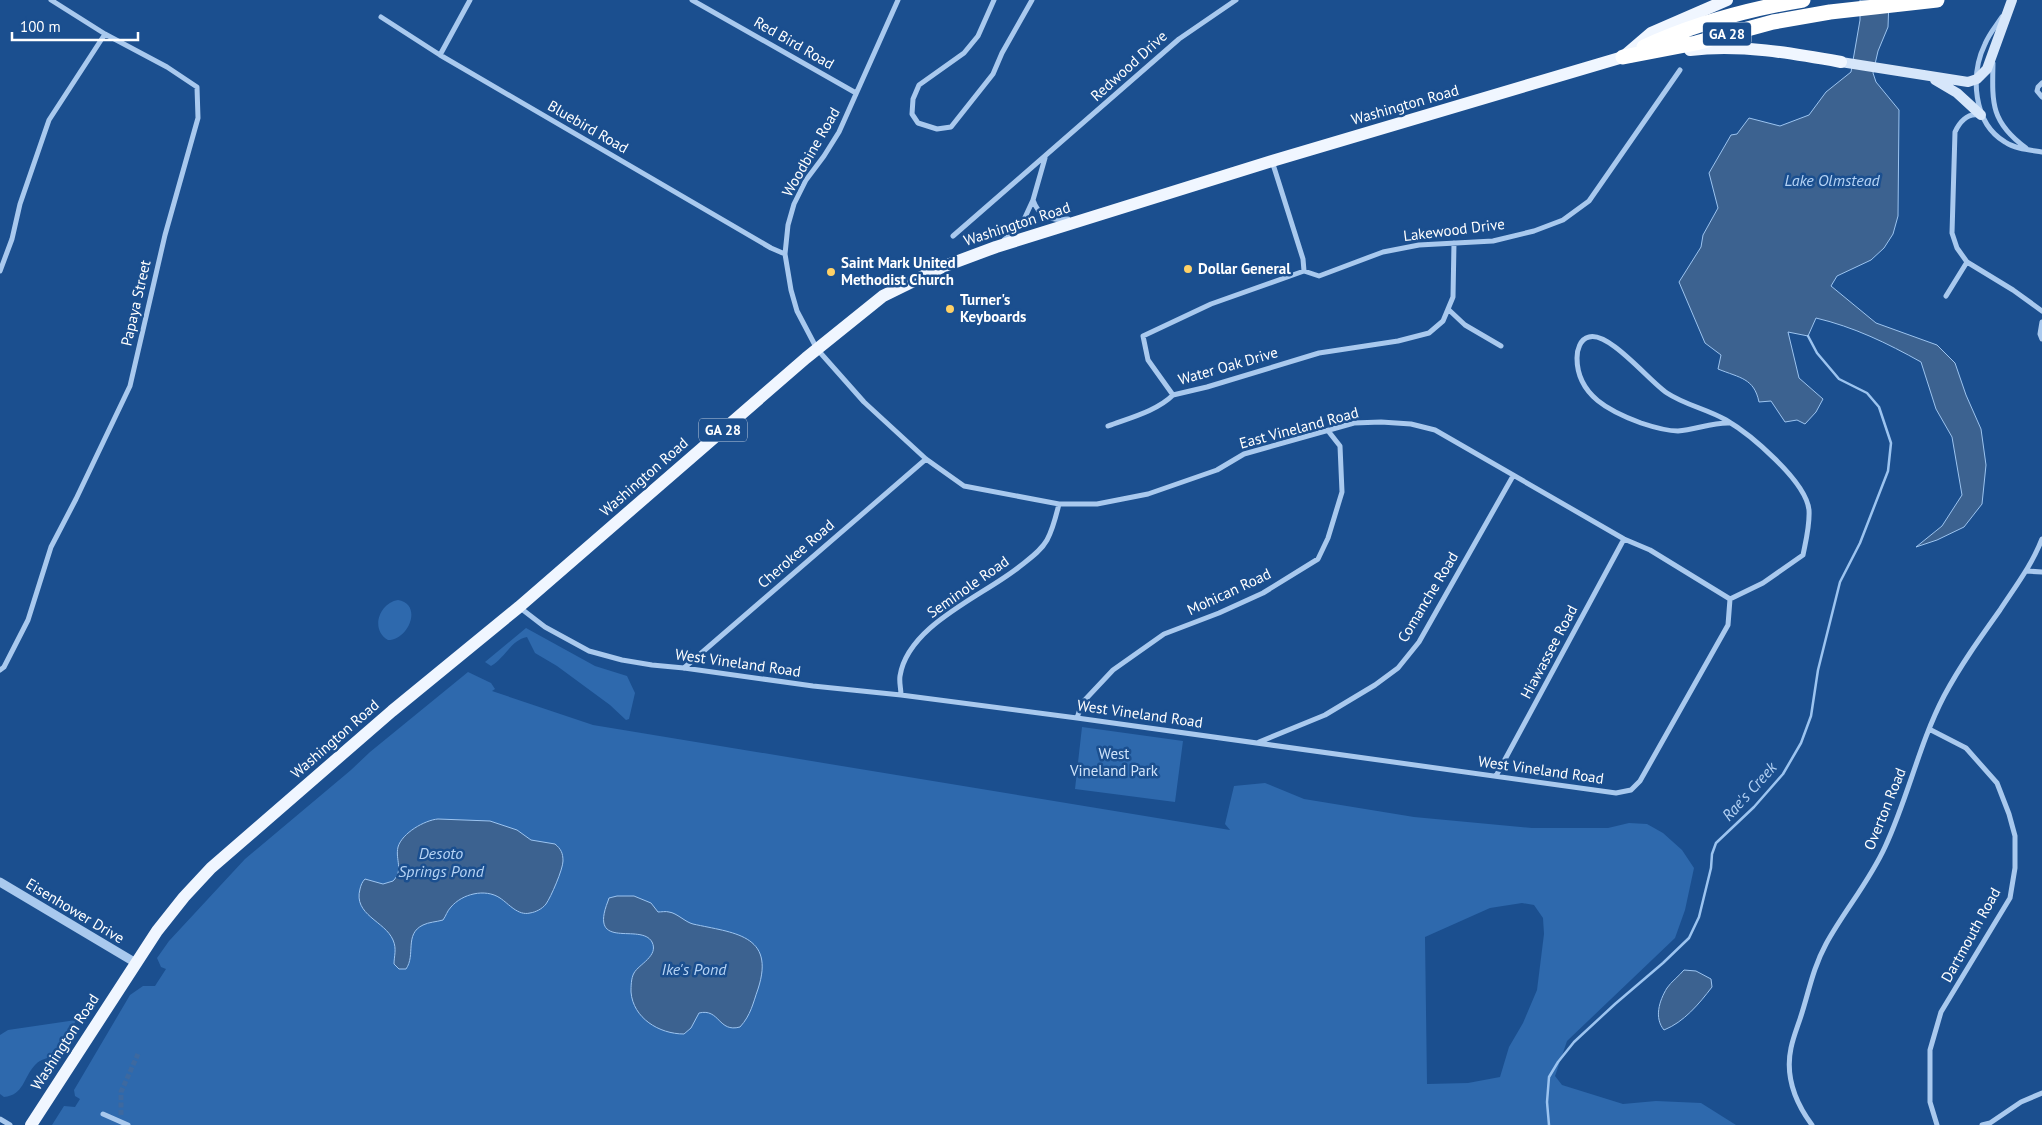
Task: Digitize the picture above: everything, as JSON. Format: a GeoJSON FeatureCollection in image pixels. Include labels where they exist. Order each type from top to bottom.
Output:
{"type":"FeatureCollection","features":[{"type":"Feature","properties":{"kind":"highway","name":"GA 28"},"geometry":{"type":"LineString","coordinates":[[1623,57],[1677,32],[1733,16],[1803,0]]}},
{"type":"Feature","properties":{"kind":"highway","name":"GA 28"},"geometry":{"type":"LineString","coordinates":[[1623,57],[1696,43],[1773,22],[1830,12],[1938,0]]}},
{"type":"Feature","properties":{"kind":"main road"},"geometry":{"type":"LineString","coordinates":[[1623,57],[1651,33],[1727,0]]}},
{"type":"Feature","properties":{"kind":"main road"},"geometry":{"type":"LineString","coordinates":[[1623,57],[1719,46],[1772,50],[1968,82],[1977,79],[1987,69],[2012,0]]}},
{"type":"Feature","properties":{"kind":"main road","name":"Washington Road"},"geometry":{"type":"LineString","coordinates":[[31,1125],[162,924],[211,868],[392,711],[519,607],[817,349],[883,296],[942,266],[996,246],[1272,161],[1623,57]]}},
{"type":"Feature","properties":{"kind":"main road"},"geometry":{"type":"LineString","coordinates":[[1930,76],[1957,93],[1981,115]]}},
{"type":"Feature","properties":{"kind":"street","name":"Papaya Street"},"geometry":{"type":"LineString","coordinates":[[0,670],[4,667],[28,620],[51,547],[130,386],[165,235],[198,118],[197,87],[105,34],[51,0]]}},
{"type":"Feature","properties":{"kind":"street"},"geometry":{"type":"LineString","coordinates":[[440,55],[470,0]]}},
{"type":"Feature","properties":{"kind":"street","name":"Red Bird Road"},"geometry":{"type":"LineString","coordinates":[[692,0],[856,93]]}},
{"type":"Feature","properties":{"kind":"street","name":"Woodbine Road"},"geometry":{"type":"LineString","coordinates":[[817,349],[797,311],[791,290],[785,254],[788,225],[794,204],[806,180],[824,156],[838,132],[898,0]]}},
{"type":"Feature","properties":{"kind":"street"},"geometry":{"type":"LineString","coordinates":[[994,0],[978,36],[964,53],[920,85],[913,98],[912,114],[918,123],[937,130],[951,127],[993,74],[1002,52],[1032,0]]}},
{"type":"Feature","properties":{"kind":"street","name":"Redwood Drive"},"geometry":{"type":"LineString","coordinates":[[953,236],[1045,158],[1179,39],[1236,0]]}},
{"type":"Feature","properties":{"kind":"street"},"geometry":{"type":"LineString","coordinates":[[2007,10],[1984,45],[1978,66],[1977,79],[1981,115],[1996,135],[2005,142],[2028,150],[2042,152]]}},
{"type":"Feature","properties":{"kind":"street","name":"Bluebird Road"},"geometry":{"type":"LineString","coordinates":[[381,17],[440,55],[771,248],[785,254]]}},
{"type":"Feature","properties":{"kind":"street"},"geometry":{"type":"LineString","coordinates":[[0,271],[12,239],[20,204],[50,120],[105,34]]}},
{"type":"Feature","properties":{"kind":"street"},"geometry":{"type":"LineString","coordinates":[[1993,56],[1993,88],[1999,121],[2008,134],[2028,150]]}},
{"type":"Feature","properties":{"kind":"street","name":"Lakewood Drive"},"geometry":{"type":"LineString","coordinates":[[1304,271],[1319,276],[1382,252],[1419,245],[1493,240],[1534,231],[1563,220],[1589,201],[1680,70]]}},
{"type":"Feature","properties":{"kind":"street"},"geometry":{"type":"LineString","coordinates":[[2042,83],[2037,91],[2042,97]]}},
{"type":"Feature","properties":{"kind":"street"},"geometry":{"type":"LineString","coordinates":[[1981,115],[1974,114],[1961,122],[1955,136],[1952,233],[1956,248],[1967,262],[2013,290],[2042,311]]}},
{"type":"Feature","properties":{"kind":"street"},"geometry":{"type":"LineString","coordinates":[[996,246],[1021,226],[1033,200],[1045,158]]}},
{"type":"Feature","properties":{"kind":"street"},"geometry":{"type":"LineString","coordinates":[[1272,161],[1303,259],[1304,271]]}},
{"type":"Feature","properties":{"kind":"street"},"geometry":{"type":"LineString","coordinates":[[1033,200],[1037,212],[1047,218],[1062,220],[1091,218]]}},
{"type":"Feature","properties":{"kind":"street","name":"Water Oak Drive"},"geometry":{"type":"LineString","coordinates":[[1304,271],[1211,304],[1143,336],[1148,360],[1173,395],[1208,387],[1319,353],[1429,333],[1443,322],[1453,297],[1454,243]]}},
{"type":"Feature","properties":{"kind":"street"},"geometry":{"type":"LineString","coordinates":[[1946,296],[1967,262]]}},
{"type":"Feature","properties":{"kind":"street"},"geometry":{"type":"LineString","coordinates":[[1449,310],[1479,334],[1501,346]]}},
{"type":"Feature","properties":{"kind":"street"},"geometry":{"type":"LineString","coordinates":[[2042,322],[2040,334],[2042,339]]}},
{"type":"Feature","properties":{"kind":"street"},"geometry":{"type":"LineString","coordinates":[[1730,423],[1680,431],[1669,430],[1623,416],[1605,407],[1592,395],[1577,370],[1577,352],[1582,342],[1589,337],[1600,337],[1619,350],[1666,393],[1730,423],[1774,456],[1797,483],[1809,508],[1808,528],[1803,555],[1763,583],[1730,599]]}},
{"type":"Feature","properties":{"kind":"street","name":"East Vineland Road"},"geometry":{"type":"LineString","coordinates":[[817,349],[864,402],[926,459],[964,486],[1059,504],[1097,504],[1148,494],[1217,470],[1244,454],[1329,432],[1354,423],[1381,422],[1419,426],[1435,430],[1624,539],[1650,550],[1730,599]]}},
{"type":"Feature","properties":{"kind":"street"},"geometry":{"type":"LineString","coordinates":[[1108,426],[1160,404],[1173,395]]}},
{"type":"Feature","properties":{"kind":"street","name":"Mohican Road"},"geometry":{"type":"LineString","coordinates":[[1077,718],[1082,704],[1113,670],[1164,634],[1219,613],[1263,593],[1318,558],[1328,538],[1342,492],[1340,446],[1329,432]]}},
{"type":"Feature","properties":{"kind":"street","name":"Cherokee Road"},"geometry":{"type":"LineString","coordinates":[[684,668],[926,459]]}},
{"type":"Feature","properties":{"kind":"street","name":"Comanche Road"},"geometry":{"type":"LineString","coordinates":[[1257,743],[1325,715],[1375,685],[1398,668],[1419,642],[1513,476]]}},
{"type":"Feature","properties":{"kind":"street","name":"Seminole Road"},"geometry":{"type":"LineString","coordinates":[[901,695],[900,676],[916,642],[938,622],[1005,578],[1033,555],[1046,541],[1059,504]]}},
{"type":"Feature","properties":{"kind":"street","name":"Hiawassee Road"},"geometry":{"type":"LineString","coordinates":[[1496,776],[1624,539]]}},
{"type":"Feature","properties":{"kind":"street","name":"Overton Road"},"geometry":{"type":"LineString","coordinates":[[1812,1125],[1802,1112],[1794,1094],[1789,1072],[1791,1048],[1811,978],[1840,920],[1860,891],[1885,848],[1929,729],[1950,688],[2026,571],[2042,539]]}},
{"type":"Feature","properties":{"kind":"street"},"geometry":{"type":"LineString","coordinates":[[2026,571],[2042,572]]}},
{"type":"Feature","properties":{"kind":"street","name":"West Vineland Road"},"geometry":{"type":"LineString","coordinates":[[519,607],[544,627],[588,651],[629,661],[813,686],[901,695],[1077,718],[1616,793],[1631,790],[1640,781],[1728,625],[1730,599]]}},
{"type":"Feature","properties":{"kind":"street","name":"Dartmouth Road"},"geometry":{"type":"LineString","coordinates":[[1929,729],[1966,748],[1997,783],[2015,836],[2015,868],[2010,898],[1941,1012],[1930,1050],[1930,1102],[1936,1125]]}},
{"type":"Feature","properties":{"kind":"street","name":"Eisenhower Drive"},"geometry":{"type":"LineString","coordinates":[[0,882],[136,963]]}},
{"type":"Feature","properties":{"kind":"street"},"geometry":{"type":"LineString","coordinates":[[1982,1125],[1990,1122],[2020,1102],[2042,1093]]}},
{"type":"Feature","properties":{"kind":"street"},"geometry":{"type":"LineString","coordinates":[[103,1114],[128,1125]]}},
{"type":"Feature","properties":{"kind":"street"},"geometry":{"type":"LineString","coordinates":[[0,1119],[10,1125]]}},
{"type":"Feature","properties":{"kind":"green space"},"geometry":{"type":"Polygon","coordinates":[[[398,600],[406,603],[410,608],[410,622],[402,634],[388,640],[382,636],[379,630],[379,617],[386,606],[398,600]]]}},
{"type":"Feature","properties":{"kind":"green space"},"geometry":{"type":"Polygon","coordinates":[[[526,628],[595,666],[627,676],[635,693],[629,719],[626,720],[610,705],[557,666],[535,653],[527,637],[512,645],[491,666],[485,662],[526,628]]]}},
{"type":"Feature","properties":{"kind":"green space"},"geometry":{"type":"Polygon","coordinates":[[[468,672],[491,683],[495,689],[492,691],[593,725],[1230,830],[1225,824],[1234,786],[1265,783],[1304,799],[1414,817],[1532,828],[1608,828],[1629,823],[1647,824],[1663,833],[1682,850],[1694,868],[1685,910],[1675,938],[1567,1041],[1555,1076],[1562,1085],[1623,1104],[1656,1101],[1701,1103],[1736,1125],[52,1125],[64,1106],[75,1107],[80,1099],[75,1096],[74,1090],[130,995],[143,986],[155,986],[166,969],[161,967],[157,958],[169,941],[245,859],[370,752],[468,672]],[[1522,903],[1490,908],[1425,937],[1427,1084],[1468,1083],[1500,1077],[1509,1047],[1523,1023],[1537,990],[1544,934],[1543,918],[1534,905],[1522,903]]]}},
{"type":"Feature","properties":{"kind":"green space","name":"West Vineland Park"},"geometry":{"type":"Polygon","coordinates":[[[1082,727],[1183,741],[1175,802],[1075,789],[1082,727]]]}},
{"type":"Feature","properties":{"kind":"green space"},"geometry":{"type":"Polygon","coordinates":[[[76,1020],[68,1038],[59,1051],[53,1056],[37,1063],[16,1093],[4,1097],[0,1094],[0,1035],[8,1030],[76,1020]]]}},
{"type":"Feature","properties":{"kind":"water","name":"Lake Olmstead"},"geometry":{"type":"Polygon","coordinates":[[[1860,0],[1889,0],[1888,27],[1878,51],[1873,73],[1876,82],[1899,110],[1898,216],[1893,234],[1884,248],[1871,260],[1837,276],[1831,286],[1876,323],[1937,345],[1955,363],[1981,429],[1986,465],[1982,504],[1964,527],[1937,540],[1916,547],[1942,526],[1962,495],[1952,437],[1936,409],[1921,362],[1870,336],[1816,318],[1808,336],[1788,332],[1799,378],[1823,399],[1816,412],[1805,424],[1797,420],[1785,422],[1771,401],[1759,402],[1757,394],[1750,383],[1718,369],[1721,355],[1705,343],[1679,282],[1701,247],[1703,235],[1718,208],[1709,173],[1731,135],[1737,134],[1749,118],[1780,126],[1809,115],[1826,92],[1851,72],[1860,20],[1860,0]]]}},
{"type":"Feature","properties":{"kind":"water","name":"Desoto Springs Pond"},"geometry":{"type":"Polygon","coordinates":[[[438,819],[490,821],[517,830],[531,840],[555,844],[562,853],[562,865],[546,904],[534,912],[522,913],[500,898],[488,893],[474,894],[456,902],[443,920],[425,924],[417,929],[412,939],[409,963],[406,969],[399,969],[394,964],[395,949],[393,940],[389,933],[365,912],[359,898],[360,889],[365,879],[383,884],[393,881],[399,869],[397,852],[400,842],[415,828],[438,819]]]}},
{"type":"Feature","properties":{"kind":"water","name":"Ike's Pond"},"geometry":{"type":"Polygon","coordinates":[[[634,896],[651,903],[658,912],[672,913],[693,924],[736,934],[747,939],[756,947],[761,957],[762,971],[751,1009],[740,1027],[727,1027],[706,1012],[699,1013],[691,1028],[684,1034],[657,1028],[642,1017],[633,1001],[631,992],[632,980],[636,970],[651,956],[653,951],[652,942],[638,934],[610,931],[605,926],[604,917],[609,898],[634,896]]]}},
{"type":"Feature","properties":{"kind":"water"},"geometry":{"type":"Polygon","coordinates":[[[1684,970],[1696,971],[1711,979],[1712,987],[1685,1017],[1664,1030],[1658,1015],[1662,998],[1667,988],[1684,970]]]}},
{"type":"Feature","properties":{"kind":"waterway","name":"Rae's Creek"},"geometry":{"type":"LineString","coordinates":[[1549,1125],[1547,1102],[1549,1077],[1558,1062],[1574,1042],[1689,938],[1699,917],[1716,843],[1754,807],[1783,774],[1801,743],[1811,716],[1818,670],[1840,582],[1860,543],[1888,471],[1891,443],[1879,407],[1867,393],[1839,379],[1817,353],[1808,336]]}},
{"type":"Feature","properties":{"kind":"tunnel"},"geometry":{"type":"LineString","coordinates":[[121,1115],[121,1092],[138,1054]]}},
{"type":"Feature","properties":{"kind":"place","name":"Dollar General"},"geometry":{"type":"Point","coordinates":[1188,269]}},
{"type":"Feature","properties":{"kind":"place","name":"Saint Mark United Methodist Church"},"geometry":{"type":"Point","coordinates":[831,272]}},
{"type":"Feature","properties":{"kind":"place","name":"Turner's Keyboards"},"geometry":{"type":"Point","coordinates":[950,309]}}]}
